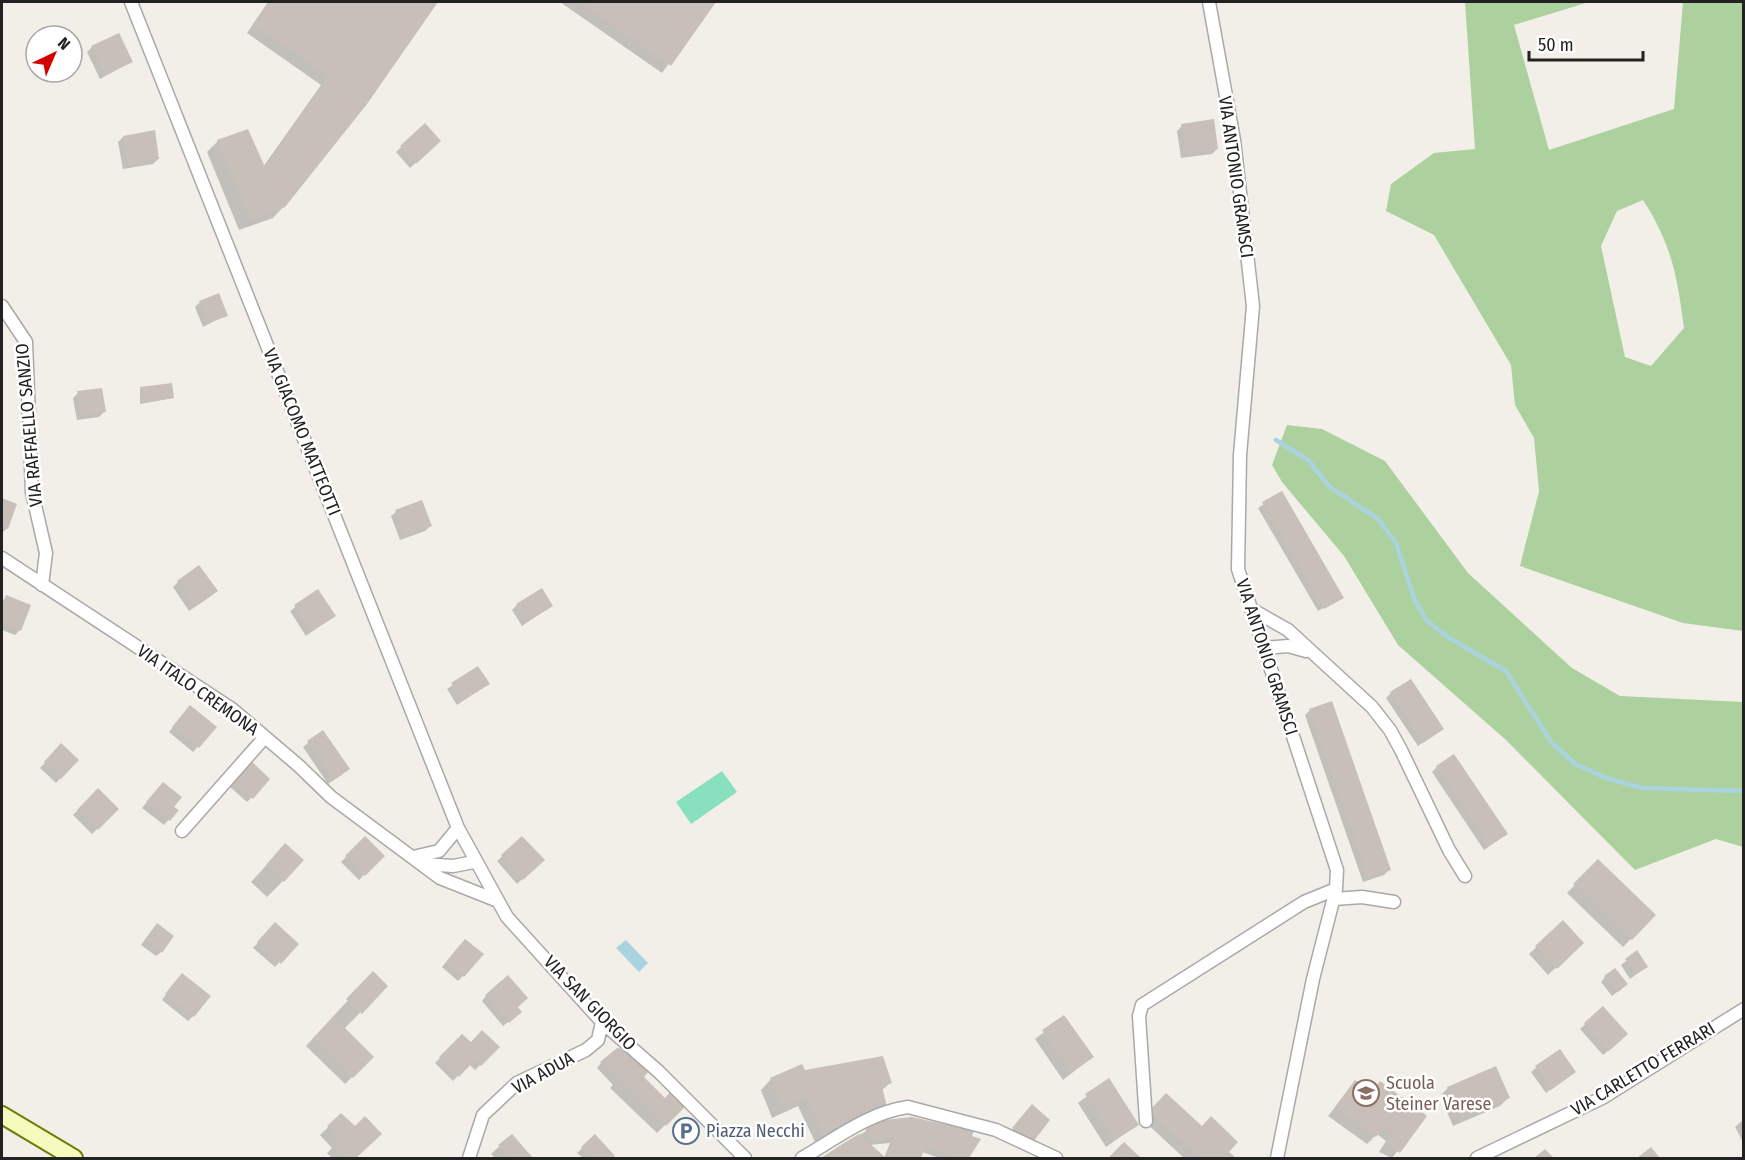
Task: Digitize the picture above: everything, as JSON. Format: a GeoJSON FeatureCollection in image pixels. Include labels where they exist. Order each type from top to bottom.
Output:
{"type":"FeatureCollection","features":[{"type":"Feature","properties":{"kind":"main road"},"geometry":{"type":"LineString","coordinates":[[2,1115],[74,1158]]}},
{"type":"Feature","properties":{"kind":"street","name":"VIA GIACOMO MATTEOTTI"},"geometry":{"type":"LineString","coordinates":[[130,2],[458,828],[474,862]]}},
{"type":"Feature","properties":{"kind":"street","name":"VIA ANTONIO GRAMSCI"},"geometry":{"type":"LineString","coordinates":[[1209,2],[1234,140],[1253,306],[1240,455],[1238,569],[1333,850],[1337,870],[1335,894],[1313,980],[1277,1158]]}},
{"type":"Feature","properties":{"kind":"street","name":"VIA RAFFAELLO SANZIO"},"geometry":{"type":"LineString","coordinates":[[2,306],[6,308],[26,342],[32,492],[46,553],[42,585]]}},
{"type":"Feature","properties":{"kind":"street","name":"VIA ITALO CREMONA"},"geometry":{"type":"LineString","coordinates":[[2,558],[232,709],[339,804],[440,878],[498,901]]}},
{"type":"Feature","properties":{"kind":"street"},"geometry":{"type":"LineString","coordinates":[[1251,609],[1288,630],[1310,653],[1343,678],[1390,730],[1449,850],[1465,876]]}},
{"type":"Feature","properties":{"kind":"street"},"geometry":{"type":"LineString","coordinates":[[1263,648],[1288,646],[1310,653]]}},
{"type":"Feature","properties":{"kind":"street"},"geometry":{"type":"LineString","coordinates":[[182,831],[266,737]]}},
{"type":"Feature","properties":{"kind":"street"},"geometry":{"type":"LineString","coordinates":[[418,860],[439,851],[458,828]]}},
{"type":"Feature","properties":{"kind":"street"},"geometry":{"type":"LineString","coordinates":[[418,860],[453,866],[474,862]]}},
{"type":"Feature","properties":{"kind":"street","name":"VIA SAN GIORGIO"},"geometry":{"type":"LineString","coordinates":[[474,862],[507,917],[602,1022],[659,1072],[745,1158]]}},
{"type":"Feature","properties":{"kind":"street"},"geometry":{"type":"LineString","coordinates":[[1146,1121],[1139,1016],[1142,1005],[1304,902],[1335,894],[1394,902]]}},
{"type":"Feature","properties":{"kind":"street","name":"VIA CARLETTO FERRARI"},"geometry":{"type":"LineString","coordinates":[[1477,1158],[1604,1096],[1743,1009]]}},
{"type":"Feature","properties":{"kind":"street","name":"VIA ADUA"},"geometry":{"type":"LineString","coordinates":[[469,1158],[483,1114],[517,1083],[586,1050],[598,1040],[602,1022]]}},
{"type":"Feature","properties":{"kind":"street"},"geometry":{"type":"LineString","coordinates":[[802,1158],[864,1122],[894,1108],[908,1107],[996,1130],[1056,1158]]}},
{"type":"Feature","properties":{"kind":"green space"},"geometry":{"type":"Polygon","coordinates":[[[1465,2],[1589,2],[1514,25],[1549,150],[1674,109],[1683,2],[1743,2],[1743,631],[1683,623],[1520,566],[1539,491],[1534,438],[1515,405],[1511,365],[1434,235],[1386,211],[1391,184],[1434,153],[1475,149],[1465,2]],[[1643,200],[1617,211],[1601,246],[1625,357],[1651,366],[1684,328],[1672,261],[1653,216],[1643,200]]]}},
{"type":"Feature","properties":{"kind":"green space"},"geometry":{"type":"Polygon","coordinates":[[[1287,425],[1322,429],[1385,461],[1468,573],[1572,668],[1620,696],[1743,702],[1743,847],[1716,839],[1635,870],[1506,740],[1398,645],[1344,556],[1282,482],[1272,465],[1287,425]]]}},
{"type":"Feature","properties":{"kind":"green space"},"geometry":{"type":"Polygon","coordinates":[[[722,771],[737,792],[691,824],[676,802],[722,771]]]}},
{"type":"Feature","properties":{"kind":"water"},"geometry":{"type":"Polygon","coordinates":[[[626,940],[648,963],[639,972],[616,948],[626,940]]]}},
{"type":"Feature","properties":{"kind":"building"},"geometry":{"type":"Polygon","coordinates":[[[269,2],[438,2],[367,104],[285,207],[250,220],[217,140],[248,129],[265,167],[328,76],[253,24],[269,2]]]}},
{"type":"Feature","properties":{"kind":"building"},"geometry":{"type":"Polygon","coordinates":[[[579,2],[716,2],[671,66],[579,2]]]}},
{"type":"Feature","properties":{"kind":"building"},"geometry":{"type":"Polygon","coordinates":[[[119,33],[133,62],[105,75],[91,46],[119,33]]]}},
{"type":"Feature","properties":{"kind":"building"},"geometry":{"type":"Polygon","coordinates":[[[1214,119],[1218,149],[1185,154],[1181,124],[1214,119]]]}},
{"type":"Feature","properties":{"kind":"building"},"geometry":{"type":"Polygon","coordinates":[[[425,123],[441,141],[416,164],[400,146],[425,123]]]}},
{"type":"Feature","properties":{"kind":"building"},"geometry":{"type":"Polygon","coordinates":[[[155,130],[159,159],[128,165],[123,136],[155,130]]]}},
{"type":"Feature","properties":{"kind":"building"},"geometry":{"type":"Polygon","coordinates":[[[219,293],[228,316],[208,323],[199,301],[219,293]]]}},
{"type":"Feature","properties":{"kind":"building"},"geometry":{"type":"Polygon","coordinates":[[[172,383],[174,398],[142,403],[140,387],[172,383]]]}},
{"type":"Feature","properties":{"kind":"building"},"geometry":{"type":"Polygon","coordinates":[[[102,388],[106,412],[81,416],[77,391],[102,388]]]}},
{"type":"Feature","properties":{"kind":"building"},"geometry":{"type":"Polygon","coordinates":[[[1282,491],[1344,598],[1324,609],[1262,502],[1282,491]]]}},
{"type":"Feature","properties":{"kind":"building"},"geometry":{"type":"Polygon","coordinates":[[[2,498],[17,504],[8,529],[2,526],[2,498]]]}},
{"type":"Feature","properties":{"kind":"building"},"geometry":{"type":"Polygon","coordinates":[[[422,500],[432,526],[405,536],[395,510],[422,500]]]}},
{"type":"Feature","properties":{"kind":"building"},"geometry":{"type":"Polygon","coordinates":[[[199,565],[218,591],[195,607],[177,581],[199,565]]]}},
{"type":"Feature","properties":{"kind":"building"},"geometry":{"type":"Polygon","coordinates":[[[542,588],[553,606],[527,622],[516,604],[542,588]]]}},
{"type":"Feature","properties":{"kind":"building"},"geometry":{"type":"Polygon","coordinates":[[[318,589],[336,616],[311,632],[294,605],[318,589]]]}},
{"type":"Feature","properties":{"kind":"building"},"geometry":{"type":"Polygon","coordinates":[[[6,595],[31,605],[21,631],[2,623],[2,606],[6,595]]]}},
{"type":"Feature","properties":{"kind":"building"},"geometry":{"type":"Polygon","coordinates":[[[478,666],[490,684],[462,701],[451,683],[478,666]]]}},
{"type":"Feature","properties":{"kind":"building"},"geometry":{"type":"Polygon","coordinates":[[[1411,679],[1444,729],[1423,743],[1390,692],[1411,679]]]}},
{"type":"Feature","properties":{"kind":"building"},"geometry":{"type":"Polygon","coordinates":[[[1332,701],[1391,870],[1368,878],[1309,709],[1332,701]]]}},
{"type":"Feature","properties":{"kind":"building"},"geometry":{"type":"Polygon","coordinates":[[[190,705],[217,727],[199,748],[172,727],[190,705]]]}},
{"type":"Feature","properties":{"kind":"building"},"geometry":{"type":"Polygon","coordinates":[[[323,730],[350,769],[334,780],[307,741],[323,730]]]}},
{"type":"Feature","properties":{"kind":"building"},"geometry":{"type":"Polygon","coordinates":[[[61,743],[79,760],[61,779],[44,762],[61,743]]]}},
{"type":"Feature","properties":{"kind":"building"},"geometry":{"type":"Polygon","coordinates":[[[1454,754],[1508,834],[1489,846],[1436,766],[1454,754]]]}},
{"type":"Feature","properties":{"kind":"building"},"geometry":{"type":"Polygon","coordinates":[[[250,760],[270,779],[253,799],[232,780],[250,760]]]}},
{"type":"Feature","properties":{"kind":"building"},"geometry":{"type":"Polygon","coordinates":[[[163,782],[182,797],[174,807],[179,810],[170,821],[146,802],[163,782]]]}},
{"type":"Feature","properties":{"kind":"building"},"geometry":{"type":"Polygon","coordinates":[[[98,788],[119,809],[98,830],[77,810],[98,788]]]}},
{"type":"Feature","properties":{"kind":"building"},"geometry":{"type":"Polygon","coordinates":[[[365,836],[385,856],[365,876],[345,856],[365,836]]]}},
{"type":"Feature","properties":{"kind":"building"},"geometry":{"type":"Polygon","coordinates":[[[522,836],[545,860],[523,880],[501,855],[522,836]]]}},
{"type":"Feature","properties":{"kind":"building"},"geometry":{"type":"Polygon","coordinates":[[[285,843],[304,860],[284,882],[266,865],[285,843]]]}},
{"type":"Feature","properties":{"kind":"building"},"geometry":{"type":"Polygon","coordinates":[[[1598,859],[1656,915],[1632,940],[1573,884],[1598,859]]]}},
{"type":"Feature","properties":{"kind":"building"},"geometry":{"type":"Polygon","coordinates":[[[1563,920],[1584,943],[1557,969],[1535,946],[1563,920]]]}},
{"type":"Feature","properties":{"kind":"building"},"geometry":{"type":"Polygon","coordinates":[[[275,922],[299,944],[281,964],[257,942],[275,922]]]}},
{"type":"Feature","properties":{"kind":"building"},"geometry":{"type":"Polygon","coordinates":[[[157,923],[174,936],[162,953],[145,940],[157,923]]]}},
{"type":"Feature","properties":{"kind":"building"},"geometry":{"type":"Polygon","coordinates":[[[465,939],[484,954],[464,977],[446,962],[465,939]]]}},
{"type":"Feature","properties":{"kind":"building"},"geometry":{"type":"Polygon","coordinates":[[[1637,950],[1648,967],[1635,975],[1625,959],[1637,950]]]}},
{"type":"Feature","properties":{"kind":"building"},"geometry":{"type":"Polygon","coordinates":[[[1615,968],[1628,984],[1618,992],[1604,976],[1615,968]]]}},
{"type":"Feature","properties":{"kind":"building"},"geometry":{"type":"Polygon","coordinates":[[[373,971],[388,986],[362,1014],[346,999],[373,971]]]}},
{"type":"Feature","properties":{"kind":"building"},"geometry":{"type":"Polygon","coordinates":[[[182,973],[211,996],[194,1017],[165,994],[182,973]]]}},
{"type":"Feature","properties":{"kind":"building"},"geometry":{"type":"Polygon","coordinates":[[[508,975],[528,998],[518,1007],[522,1012],[509,1023],[485,995],[508,975]]]}},
{"type":"Feature","properties":{"kind":"building"},"geometry":{"type":"Polygon","coordinates":[[[1603,1006],[1628,1034],[1609,1051],[1584,1023],[1603,1006]]]}},
{"type":"Feature","properties":{"kind":"building"},"geometry":{"type":"Polygon","coordinates":[[[1064,1015],[1094,1057],[1071,1073],[1042,1030],[1064,1015]]]}},
{"type":"Feature","properties":{"kind":"building"},"geometry":{"type":"Polygon","coordinates":[[[334,1017],[374,1057],[353,1078],[313,1038],[334,1017]]]}},
{"type":"Feature","properties":{"kind":"building"},"geometry":{"type":"Polygon","coordinates":[[[482,1030],[500,1047],[481,1066],[475,1060],[459,1077],[439,1057],[462,1034],[471,1042],[482,1030]]]}},
{"type":"Feature","properties":{"kind":"building"},"geometry":{"type":"Polygon","coordinates":[[[617,1048],[629,1050],[650,1070],[644,1077],[665,1098],[671,1091],[686,1106],[666,1126],[600,1062],[617,1048]]]}},
{"type":"Feature","properties":{"kind":"building"},"geometry":{"type":"Polygon","coordinates":[[[1560,1049],[1576,1072],[1551,1090],[1535,1066],[1560,1049]]]}},
{"type":"Feature","properties":{"kind":"building"},"geometry":{"type":"Polygon","coordinates":[[[883,1056],[892,1083],[882,1087],[888,1111],[826,1141],[805,1097],[783,1108],[770,1078],[802,1064],[805,1070],[883,1056]]]}},
{"type":"Feature","properties":{"kind":"building"},"geometry":{"type":"Polygon","coordinates":[[[1496,1066],[1510,1098],[1461,1119],[1447,1087],[1496,1066]]]}},
{"type":"Feature","properties":{"kind":"building"},"geometry":{"type":"Polygon","coordinates":[[[1109,1078],[1139,1125],[1115,1140],[1085,1094],[1109,1078]]]}},
{"type":"Feature","properties":{"kind":"building"},"geometry":{"type":"Polygon","coordinates":[[[1355,1080],[1372,1092],[1380,1081],[1427,1116],[1400,1153],[1385,1144],[1393,1133],[1384,1127],[1376,1137],[1335,1107],[1355,1080]]]}},
{"type":"Feature","properties":{"kind":"building"},"geometry":{"type":"Polygon","coordinates":[[[1166,1093],[1202,1126],[1211,1116],[1238,1142],[1229,1152],[1236,1158],[1200,1158],[1149,1111],[1166,1093]]]}},
{"type":"Feature","properties":{"kind":"building"},"geometry":{"type":"Polygon","coordinates":[[[1032,1104],[1050,1120],[1033,1142],[1012,1128],[1032,1104]]]}},
{"type":"Feature","properties":{"kind":"building"},"geometry":{"type":"Polygon","coordinates":[[[341,1113],[355,1126],[365,1116],[382,1134],[356,1158],[347,1158],[333,1145],[339,1139],[327,1126],[341,1113]]]}},
{"type":"Feature","properties":{"kind":"building"},"geometry":{"type":"Polygon","coordinates":[[[912,1117],[974,1131],[972,1136],[981,1139],[969,1158],[955,1158],[926,1146],[921,1158],[886,1158],[894,1138],[873,1141],[865,1129],[884,1120],[912,1117]]]}},
{"type":"Feature","properties":{"kind":"building"},"geometry":{"type":"Polygon","coordinates":[[[512,1134],[533,1158],[509,1158],[498,1145],[512,1134]]]}},
{"type":"Feature","properties":{"kind":"building"},"geometry":{"type":"Polygon","coordinates":[[[595,1134],[615,1156],[592,1158],[581,1147],[595,1134]]]}},
{"type":"Feature","properties":{"kind":"building"},"geometry":{"type":"Polygon","coordinates":[[[859,1134],[886,1158],[821,1158],[844,1143],[859,1134]]]}},
{"type":"Feature","properties":{"kind":"building"},"geometry":{"type":"Polygon","coordinates":[[[1124,1142],[1141,1158],[1108,1158],[1124,1142]]]}},
{"type":"Feature","properties":{"kind":"building"},"geometry":{"type":"Polygon","coordinates":[[[1651,1147],[1660,1158],[1637,1158],[1651,1147]]]}},
{"type":"Feature","properties":{"kind":"building"},"geometry":{"type":"Polygon","coordinates":[[[1545,1149],[1554,1158],[1534,1158],[1545,1149]]]}},
{"type":"Feature","properties":{"kind":"waterway"},"geometry":{"type":"LineString","coordinates":[[1276,440],[1308,460],[1330,487],[1378,519],[1396,543],[1414,598],[1426,620],[1449,638],[1506,671],[1551,742],[1575,764],[1606,778],[1642,788],[1744,791]]}},
{"type":"Feature","properties":{"kind":"place","name":"Scuola Steiner Varese"},"geometry":{"type":"Point","coordinates":[1366,1093]}},
{"type":"Feature","properties":{"kind":"place","name":"Piazza Necchi"},"geometry":{"type":"Point","coordinates":[686,1131]}}]}
